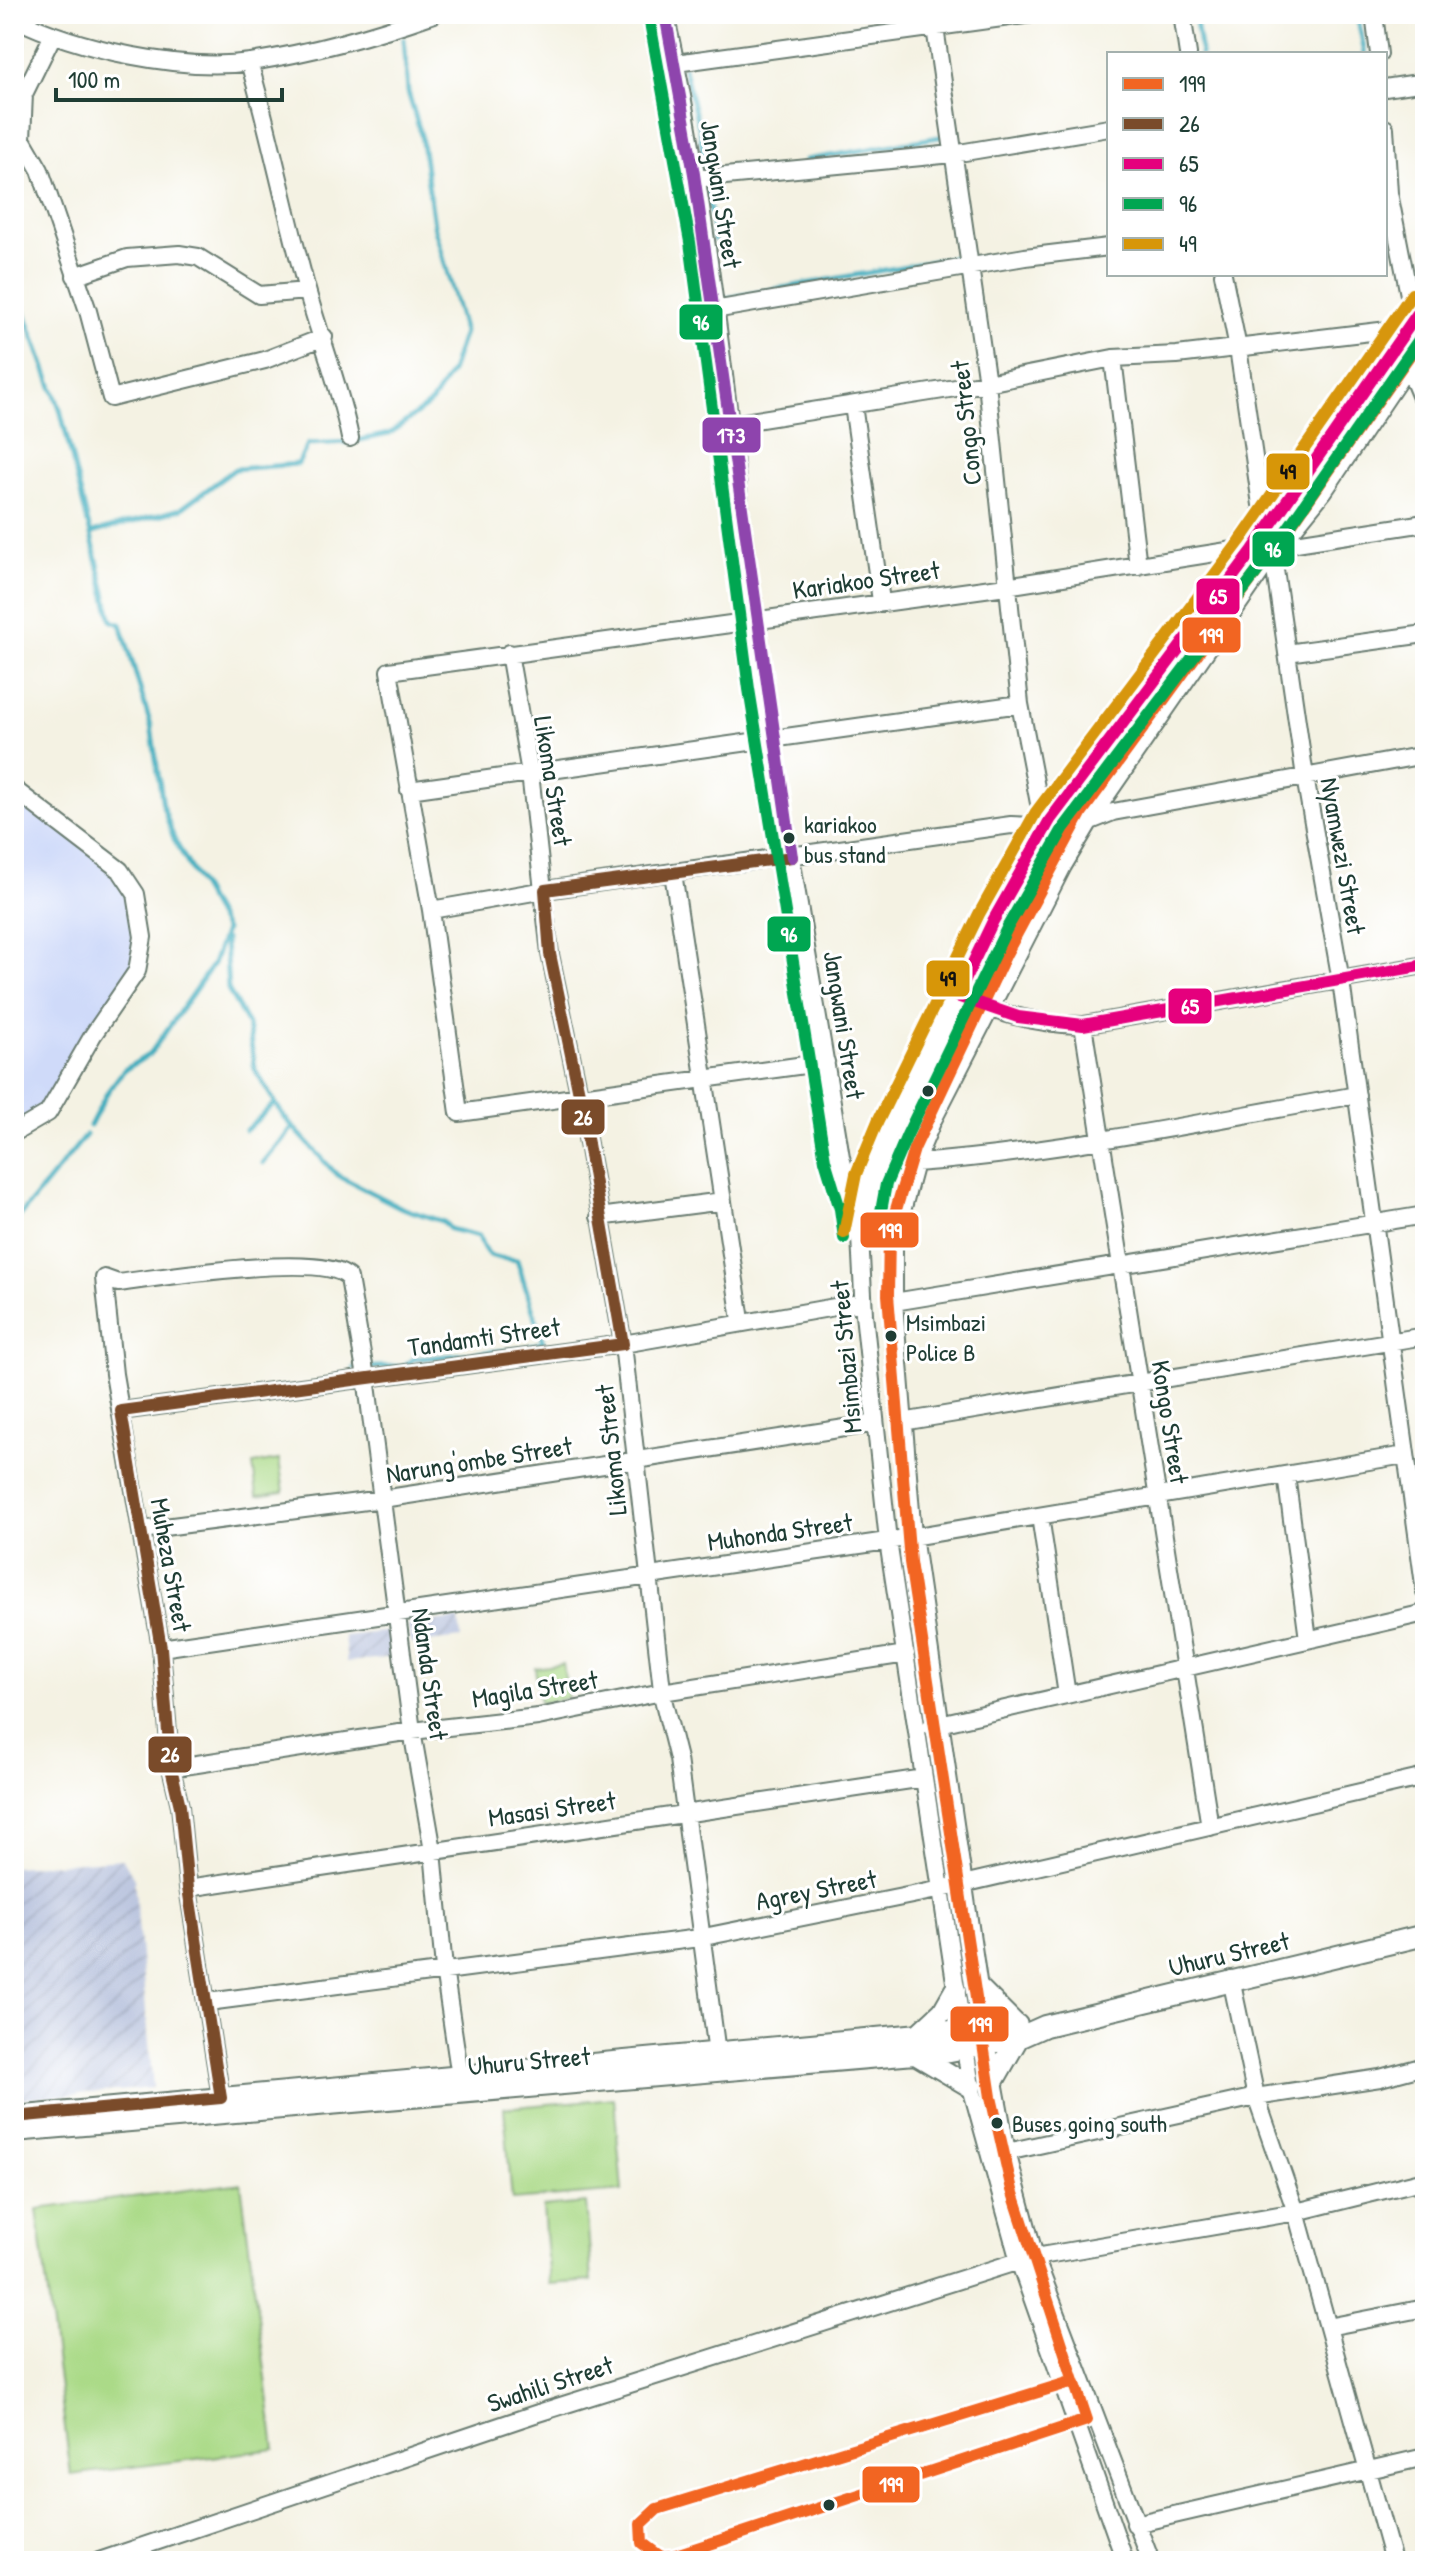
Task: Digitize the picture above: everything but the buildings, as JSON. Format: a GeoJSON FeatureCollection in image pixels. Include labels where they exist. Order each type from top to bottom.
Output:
{"type":"FeatureCollection","features":[{"type":"Feature","properties":{"kind":"main road","name":"Uhuru Street"},"geometry":{"type":"LineString","coordinates":[[14,2131],[963,2040],[1045,2026],[1425,1935]]}},
{"type":"Feature","properties":{"kind":"main road"},"geometry":{"type":"LineString","coordinates":[[980,1989],[1017,2032],[994,2080]]}},
{"type":"Feature","properties":{"kind":"main road"},"geometry":{"type":"LineString","coordinates":[[955,1990],[917,2045],[971,2087]]}},
{"type":"Feature","properties":{"kind":"main road","name":"Uhuru Street"},"geometry":{"type":"LineString","coordinates":[[14,2117],[717,2053],[917,2045]]}},
{"type":"Feature","properties":{"kind":"street"},"geometry":{"type":"LineString","coordinates":[[14,18],[52,37],[196,64],[249,62],[369,37],[434,14]]}},
{"type":"Feature","properties":{"kind":"street","name":"Jangwani Street"},"geometry":{"type":"LineString","coordinates":[[665,14],[676,63],[731,424],[773,739],[841,1157],[856,1206],[860,1236]]}},
{"type":"Feature","properties":{"kind":"street"},"geometry":{"type":"LineString","coordinates":[[676,63],[934,21],[1032,14]]}},
{"type":"Feature","properties":{"kind":"street"},"geometry":{"type":"LineString","coordinates":[[1182,14],[1188,52]]}},
{"type":"Feature","properties":{"kind":"street"},"geometry":{"type":"LineString","coordinates":[[1374,14],[1379,52]]}},
{"type":"Feature","properties":{"kind":"street","name":"Congo Street"},"geometry":{"type":"LineString","coordinates":[[934,21],[987,383],[1020,704],[1036,800],[1042,819],[1049,823]]}},
{"type":"Feature","properties":{"kind":"street"},"geometry":{"type":"LineString","coordinates":[[52,37],[24,94],[22,139],[40,170],[111,398],[265,360],[324,337]]}},
{"type":"Feature","properties":{"kind":"street"},"geometry":{"type":"LineString","coordinates":[[249,62],[276,154],[307,291],[324,337],[350,438]]}},
{"type":"Feature","properties":{"kind":"street"},"geometry":{"type":"LineString","coordinates":[[1387,88],[1425,82]]}},
{"type":"Feature","properties":{"kind":"street"},"geometry":{"type":"LineString","coordinates":[[694,179],[953,154],[1107,128]]}},
{"type":"Feature","properties":{"kind":"street"},"geometry":{"type":"LineString","coordinates":[[1387,193],[1410,300],[1425,295]]}},
{"type":"Feature","properties":{"kind":"street"},"geometry":{"type":"LineString","coordinates":[[714,310],[1107,247]]}},
{"type":"Feature","properties":{"kind":"street"},"geometry":{"type":"LineString","coordinates":[[75,276],[127,258],[179,254],[198,257],[259,295],[307,291]]}},
{"type":"Feature","properties":{"kind":"street"},"geometry":{"type":"LineString","coordinates":[[1223,276],[1238,348],[1265,532]]}},
{"type":"Feature","properties":{"kind":"street","name":"Msimbazi Street"},"geometry":{"type":"LineString","coordinates":[[1027,2259],[971,2087],[888,1541],[864,1314],[860,1236],[871,1179],[892,1128],[993,921],[1049,823],[1253,550],[1425,303]]}},
{"type":"Feature","properties":{"kind":"street"},"geometry":{"type":"LineString","coordinates":[[731,424],[987,383],[1113,358],[1238,348],[1410,325],[1425,334]]}},
{"type":"Feature","properties":{"kind":"street","name":"Msimbazi Street"},"geometry":{"type":"LineString","coordinates":[[1027,2259],[986,2036],[913,1536],[894,1302],[894,1241],[915,1163],[1063,866],[1089,824],[1425,341]]}},
{"type":"Feature","properties":{"kind":"street"},"geometry":{"type":"LineString","coordinates":[[1390,355],[1406,366],[1425,403]]}},
{"type":"Feature","properties":{"kind":"street"},"geometry":{"type":"LineString","coordinates":[[1113,358],[1138,566]]}},
{"type":"Feature","properties":{"kind":"street"},"geometry":{"type":"LineString","coordinates":[[853,405],[881,601]]}},
{"type":"Feature","properties":{"kind":"street"},"geometry":{"type":"LineString","coordinates":[[1278,550],[1425,523]]}},
{"type":"Feature","properties":{"kind":"street","name":"Kariakoo Street"},"geometry":{"type":"LineString","coordinates":[[409,790],[389,671],[1006,586],[1240,549],[1253,550]]}},
{"type":"Feature","properties":{"kind":"street","name":"Nyamwezi Street"},"geometry":{"type":"LineString","coordinates":[[1278,550],[1287,653],[1341,981],[1425,1592]]}},
{"type":"Feature","properties":{"kind":"street"},"geometry":{"type":"LineString","coordinates":[[1287,653],[1425,634]]}},
{"type":"Feature","properties":{"kind":"street","name":"Likoma Street"},"geometry":{"type":"LineString","coordinates":[[509,653],[530,773],[550,954],[580,1098],[623,1344],[662,1692],[678,1759],[682,1814],[699,1938],[711,1989],[717,2053]]}},
{"type":"Feature","properties":{"kind":"street"},"geometry":{"type":"LineString","coordinates":[[826,1062],[459,1113],[431,910],[409,790],[1020,704]]}},
{"type":"Feature","properties":{"kind":"street"},"geometry":{"type":"LineString","coordinates":[[431,910],[545,890],[1011,825],[1049,823],[1073,828],[1123,810],[1425,755]]}},
{"type":"Feature","properties":{"kind":"street"},"geometry":{"type":"LineString","coordinates":[[14,789],[120,870],[136,894],[143,937],[137,971],[93,1035],[48,1113],[14,1133]]}},
{"type":"Feature","properties":{"kind":"street"},"geometry":{"type":"LineString","coordinates":[[673,873],[741,1320]]}},
{"type":"Feature","properties":{"kind":"street"},"geometry":{"type":"LineString","coordinates":[[957,996],[990,1008],[1061,1025],[1083,1025],[1425,965]]}},
{"type":"Feature","properties":{"kind":"street","name":"Kongo Street"},"geometry":{"type":"LineString","coordinates":[[1083,1025],[1210,1827]]}},
{"type":"Feature","properties":{"kind":"street"},"geometry":{"type":"LineString","coordinates":[[915,1163],[1272,1113],[1357,1095]]}},
{"type":"Feature","properties":{"kind":"street"},"geometry":{"type":"LineString","coordinates":[[599,1217],[723,1201]]}},
{"type":"Feature","properties":{"kind":"street"},"geometry":{"type":"LineString","coordinates":[[894,1302],[1425,1215]]}},
{"type":"Feature","properties":{"kind":"street","name":"Muheza Street"},"geometry":{"type":"LineString","coordinates":[[221,2098],[188,1888],[180,1806],[171,1768],[161,1648],[121,1411],[104,1278],[118,1283],[225,1269],[286,1266],[334,1269],[343,1271],[349,1278]]}},
{"type":"Feature","properties":{"kind":"street","name":"Ndanda Street"},"geometry":{"type":"LineString","coordinates":[[349,1278],[366,1377],[412,1731],[433,1851],[444,1969],[460,2077]]}},
{"type":"Feature","properties":{"kind":"street","name":"Tandamti Street"},"geometry":{"type":"LineString","coordinates":[[121,1411],[623,1344],[741,1320],[852,1304]]}},
{"type":"Feature","properties":{"kind":"street"},"geometry":{"type":"LineString","coordinates":[[902,1422],[1425,1336]]}},
{"type":"Feature","properties":{"kind":"street","name":"Narung'ombe Street"},"geometry":{"type":"LineString","coordinates":[[141,1530],[382,1499],[871,1424]]}},
{"type":"Feature","properties":{"kind":"street","name":"Muhonda Street"},"geometry":{"type":"LineString","coordinates":[[161,1648],[888,1541],[1405,1455]]}},
{"type":"Feature","properties":{"kind":"street"},"geometry":{"type":"LineString","coordinates":[[1286,1475],[1308,1639]]}},
{"type":"Feature","properties":{"kind":"street"},"geometry":{"type":"LineString","coordinates":[[1040,1516],[1067,1695]]}},
{"type":"Feature","properties":{"kind":"street"},"geometry":{"type":"LineString","coordinates":[[916,1729],[1425,1613]]}},
{"type":"Feature","properties":{"kind":"street","name":"Magila Street"},"geometry":{"type":"LineString","coordinates":[[171,1768],[412,1731],[538,1717],[662,1692],[906,1654]]}},
{"type":"Feature","properties":{"kind":"street","name":"Agrey Street"},"geometry":{"type":"LineString","coordinates":[[208,2002],[699,1938],[943,1889],[1425,1777]]}},
{"type":"Feature","properties":{"kind":"street","name":"Masasi Street"},"geometry":{"type":"LineString","coordinates":[[188,1888],[924,1778]]}},
{"type":"Feature","properties":{"kind":"street"},"geometry":{"type":"LineString","coordinates":[[1231,1979],[1256,2097],[1296,2212],[1393,2561]]}},
{"type":"Feature","properties":{"kind":"street"},"geometry":{"type":"LineString","coordinates":[[1007,2152],[1256,2097],[1380,2078],[1425,2066]]}},
{"type":"Feature","properties":{"kind":"street","name":"Swahili Street"},"geometry":{"type":"LineString","coordinates":[[99,2561],[565,2404],[1027,2259],[1296,2212],[1425,2180]]}},
{"type":"Feature","properties":{"kind":"street"},"geometry":{"type":"LineString","coordinates":[[1027,2259],[1151,2561]]}},
{"type":"Feature","properties":{"kind":"street"},"geometry":{"type":"LineString","coordinates":[[1027,2259],[1125,2561]]}},
{"type":"Feature","properties":{"kind":"street"},"geometry":{"type":"LineString","coordinates":[[1328,2327],[1425,2308]]}},
{"type":"Feature","properties":{"kind":"street"},"geometry":{"type":"LineString","coordinates":[[1135,2524],[1425,2457]]}},
{"type":"Feature","properties":{"kind":"shaded area"},"geometry":{"type":"Polygon","coordinates":[[[14,792],[130,882],[140,936],[131,967],[48,1111],[14,1133],[14,792]]]}},
{"type":"Feature","properties":{"kind":"shaded area"},"geometry":{"type":"Polygon","coordinates":[[[459,1619],[461,1638],[411,1644],[408,1625],[459,1619]]]}},
{"type":"Feature","properties":{"kind":"shaded area"},"geometry":{"type":"Polygon","coordinates":[[[391,1631],[394,1657],[347,1662],[344,1636],[391,1631]]]}},
{"type":"Feature","properties":{"kind":"shaded area"},"geometry":{"type":"Polygon","coordinates":[[[123,1859],[134,1878],[153,2088],[14,2099],[14,1867],[123,1859]]]}},
{"type":"Feature","properties":{"kind":"green space"},"geometry":{"type":"Polygon","coordinates":[[[279,1460],[284,1492],[257,1496],[253,1464],[279,1460]]]}},
{"type":"Feature","properties":{"kind":"green space"},"geometry":{"type":"Polygon","coordinates":[[[563,1664],[568,1698],[540,1703],[535,1668],[563,1664]]]}},
{"type":"Feature","properties":{"kind":"green space"},"geometry":{"type":"Polygon","coordinates":[[[614,2098],[622,2191],[512,2200],[504,2108],[614,2098]]]}},
{"type":"Feature","properties":{"kind":"green space"},"geometry":{"type":"Polygon","coordinates":[[[241,2183],[275,2449],[71,2475],[37,2209],[241,2183]]]}},
{"type":"Feature","properties":{"kind":"green space"},"geometry":{"type":"Polygon","coordinates":[[[586,2203],[592,2281],[549,2284],[543,2207],[586,2203]]]}},
{"type":"Feature","properties":{"kind":"waterway"},"geometry":{"type":"LineString","coordinates":[[1195,14],[1201,52]]}},
{"type":"Feature","properties":{"kind":"waterway"},"geometry":{"type":"LineString","coordinates":[[1357,14],[1365,52]]}},
{"type":"Feature","properties":{"kind":"waterway"},"geometry":{"type":"LineString","coordinates":[[92,533],[181,509],[235,469],[298,464],[308,444],[350,442],[389,434],[431,403],[451,372],[464,332],[434,225],[421,135],[408,92],[404,39]]}},
{"type":"Feature","properties":{"kind":"waterway"},"geometry":{"type":"LineString","coordinates":[[14,56],[24,44]]}},
{"type":"Feature","properties":{"kind":"waterway"},"geometry":{"type":"LineString","coordinates":[[684,69],[700,132],[714,240]]}},
{"type":"Feature","properties":{"kind":"waterway"},"geometry":{"type":"LineString","coordinates":[[806,160],[945,136]]}},
{"type":"Feature","properties":{"kind":"waterway"},"geometry":{"type":"LineString","coordinates":[[721,294],[721,299],[963,256],[963,253]]}},
{"type":"Feature","properties":{"kind":"waterway"},"geometry":{"type":"LineString","coordinates":[[14,283],[60,409],[112,621],[121,624],[151,726],[163,806],[174,839],[225,930],[213,964],[150,1054],[124,1070],[108,1091],[90,1126]]}},
{"type":"Feature","properties":{"kind":"waterway"},"geometry":{"type":"LineString","coordinates":[[225,939],[228,989],[248,1025],[255,1070],[284,1117],[337,1175],[402,1208],[444,1222],[450,1229],[479,1236],[492,1256],[517,1260],[543,1342],[521,1349],[414,1359],[403,1366],[354,1368]]}},
{"type":"Feature","properties":{"kind":"waterway"},"geometry":{"type":"LineString","coordinates":[[246,1130],[275,1103]]}},
{"type":"Feature","properties":{"kind":"waterway"},"geometry":{"type":"LineString","coordinates":[[263,1163],[293,1127]]}},
{"type":"Feature","properties":{"kind":"waterway"},"geometry":{"type":"LineString","coordinates":[[14,1223],[86,1135]]}},
{"type":"Feature","properties":{"kind":"transit line","name":"173"},"geometry":{"type":"LineString","coordinates":[[665,14],[694,174],[792,857]]}},
{"type":"Feature","properties":{"kind":"transit line","name":"96"},"geometry":{"type":"LineString","coordinates":[[649,17],[690,242],[749,689],[825,1160],[840,1209],[844,1238]]}},
{"type":"Feature","properties":{"kind":"transit line","name":"49"},"geometry":{"type":"LineString","coordinates":[[844,1233],[856,1174],[878,1121],[979,914],[1036,812],[1240,541],[1412,294]]}},
{"type":"Feature","properties":{"kind":"transit line","name":"65"},"geometry":{"type":"LineString","coordinates":[[957,996],[993,921],[1050,820],[1253,550],[1425,303]]}},
{"type":"Feature","properties":{"kind":"transit line","name":"96"},"geometry":{"type":"LineString","coordinates":[[877,1233],[886,1184],[907,1135],[1007,928],[1063,829],[1266,560],[1425,331]]}},
{"type":"Feature","properties":{"kind":"transit line","name":"199"},"geometry":{"type":"LineString","coordinates":[[1074,2381],[1012,2190],[991,2097],[910,1562],[888,1295],[889,1233],[914,1149],[1006,954],[1082,812],[1284,535],[1425,333]]}},
{"type":"Feature","properties":{"kind":"transit line","name":"26"},"geometry":{"type":"LineString","coordinates":[[545,890],[792,857]]}},
{"type":"Feature","properties":{"kind":"transit line","name":"26"},"geometry":{"type":"LineString","coordinates":[[545,890],[550,954],[580,1098],[623,1344]]}},
{"type":"Feature","properties":{"kind":"transit line","name":"65"},"geometry":{"type":"LineString","coordinates":[[957,996],[1018,1017],[1083,1025],[1425,965]]}},
{"type":"Feature","properties":{"kind":"transit line","name":"26"},"geometry":{"type":"LineString","coordinates":[[121,1411],[623,1344]]}},
{"type":"Feature","properties":{"kind":"transit line","name":"26"},"geometry":{"type":"LineString","coordinates":[[121,1411],[161,1648],[171,1768],[180,1806],[188,1888],[221,2098]]}},
{"type":"Feature","properties":{"kind":"transit line","name":"26"},"geometry":{"type":"LineString","coordinates":[[14,2117],[221,2098]]}},
{"type":"Feature","properties":{"kind":"transit line","name":"199"},"geometry":{"type":"LineString","coordinates":[[1074,2381],[1087,2420],[673,2556],[661,2557],[642,2543],[641,2524],[657,2509],[1074,2381]]}},
{"type":"Feature","properties":{"kind":"place","name":"kariakoo bus stand"},"geometry":{"type":"Point","coordinates":[789,838]}},
{"type":"Feature","properties":{"kind":"place","name":"Msimbazi Police B"},"geometry":{"type":"Point","coordinates":[891,1336]}},
{"type":"Feature","properties":{"kind":"place","name":"Buses going south"},"geometry":{"type":"Point","coordinates":[997,2123]}}]}
